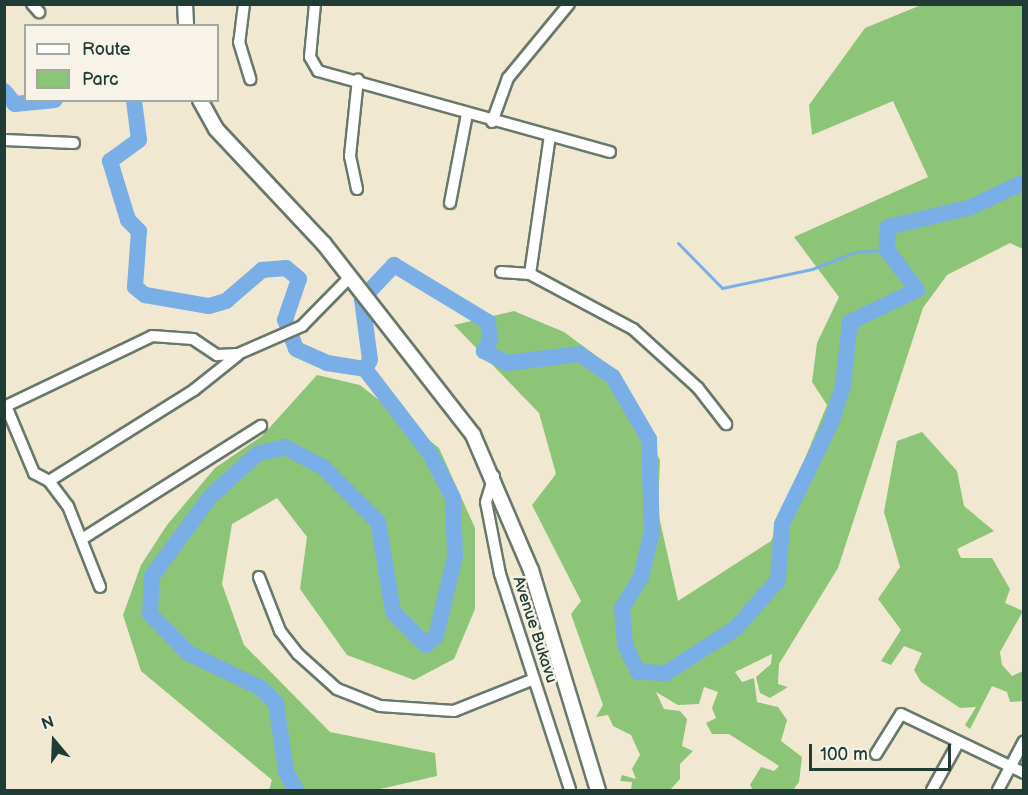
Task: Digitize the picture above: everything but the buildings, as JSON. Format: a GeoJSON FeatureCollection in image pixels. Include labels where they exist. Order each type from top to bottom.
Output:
{"type":"FeatureCollection","features":[{"type":"Feature","properties":{"kind":"street"},"geometry":{"type":"LineString","coordinates":[[185,4],[186,24]]}},
{"type":"Feature","properties":{"kind":"street"},"geometry":{"type":"LineString","coordinates":[[244,4],[239,42],[249,79]]}},
{"type":"Feature","properties":{"kind":"street"},"geometry":{"type":"LineString","coordinates":[[315,4],[313,68],[358,79],[492,122],[610,152]]}},
{"type":"Feature","properties":{"kind":"street"},"geometry":{"type":"LineString","coordinates":[[492,122],[508,78],[569,4]]}},
{"type":"Feature","properties":{"kind":"street"},"geometry":{"type":"LineString","coordinates":[[357,189],[350,156],[358,79]]}},
{"type":"Feature","properties":{"kind":"street"},"geometry":{"type":"LineString","coordinates":[[201,102],[216,129],[352,279],[473,435],[494,476],[534,581],[598,790]]}},
{"type":"Feature","properties":{"kind":"street"},"geometry":{"type":"LineString","coordinates":[[450,203],[467,114]]}},
{"type":"Feature","properties":{"kind":"street"},"geometry":{"type":"LineString","coordinates":[[530,274],[550,136]]}},
{"type":"Feature","properties":{"kind":"street"},"geometry":{"type":"LineString","coordinates":[[4,140],[74,143]]}},
{"type":"Feature","properties":{"kind":"street"},"geometry":{"type":"LineString","coordinates":[[501,272],[530,274],[633,329],[671,361],[726,424]]}},
{"type":"Feature","properties":{"kind":"street"},"geometry":{"type":"LineString","coordinates":[[49,481],[194,390],[238,354],[302,326],[352,279]]}},
{"type":"Feature","properties":{"kind":"street"},"geometry":{"type":"LineString","coordinates":[[100,587],[82,539],[49,481],[34,473],[5,407],[152,336],[193,339],[218,355],[238,354]]}},
{"type":"Feature","properties":{"kind":"street"},"geometry":{"type":"LineString","coordinates":[[82,539],[261,426]]}},
{"type":"Feature","properties":{"kind":"street","name":"Avenue Bukavu"},"geometry":{"type":"LineString","coordinates":[[494,476],[486,502],[498,564],[570,790]]}},
{"type":"Feature","properties":{"kind":"street"},"geometry":{"type":"LineString","coordinates":[[259,577],[280,631],[298,654],[337,689],[380,706],[454,711],[534,679]]}},
{"type":"Feature","properties":{"kind":"street"},"geometry":{"type":"LineString","coordinates":[[876,754],[900,714],[1023,773]]}},
{"type":"Feature","properties":{"kind":"street"},"geometry":{"type":"LineString","coordinates":[[998,790],[1023,741]]}},
{"type":"Feature","properties":{"kind":"street"},"geometry":{"type":"LineString","coordinates":[[932,790],[958,743]]}},
{"type":"Feature","properties":{"kind":"green space"},"geometry":{"type":"Polygon","coordinates":[[[921,5],[1023,5],[1023,249],[1010,243],[947,275],[923,308],[838,568],[779,664],[778,684],[788,687],[770,698],[760,693],[756,677],[771,664],[772,654],[735,672],[742,682],[754,678],[757,702],[778,707],[787,720],[781,741],[802,757],[799,782],[793,790],[753,790],[750,785],[761,767],[774,771],[779,766],[729,734],[712,734],[706,723],[716,718],[712,708],[718,692],[704,687],[699,704],[678,705],[656,692],[664,709],[680,711],[687,719],[682,746],[693,751],[680,764],[680,779],[670,790],[631,790],[632,782],[620,781],[622,775],[636,779],[632,769],[640,755],[631,735],[613,726],[608,715],[596,717],[603,705],[571,614],[581,601],[532,505],[556,474],[539,413],[454,325],[514,311],[564,332],[610,366],[660,460],[658,512],[678,601],[771,541],[827,405],[812,382],[817,343],[839,297],[794,237],[928,177],[893,101],[812,135],[809,105],[865,28],[921,5]]]}},
{"type":"Feature","properties":{"kind":"green space"},"geometry":{"type":"Polygon","coordinates":[[[317,375],[360,385],[439,448],[475,528],[475,609],[454,659],[414,680],[347,655],[300,589],[307,537],[277,498],[232,524],[222,584],[244,645],[330,732],[435,753],[437,776],[376,790],[269,790],[272,780],[141,671],[123,615],[141,565],[167,525],[215,468],[262,436],[317,375]]]}},
{"type":"Feature","properties":{"kind":"green space"},"geometry":{"type":"Polygon","coordinates":[[[922,432],[957,471],[964,506],[994,531],[957,549],[961,558],[992,558],[1010,589],[1005,603],[1023,611],[1000,652],[1002,665],[1012,676],[1023,671],[1023,701],[1010,702],[1007,692],[992,686],[970,729],[965,725],[976,707],[960,708],[921,682],[914,670],[922,653],[904,646],[891,665],[881,661],[901,630],[878,599],[900,567],[884,512],[897,441],[922,432]]]}},
{"type":"Feature","properties":{"kind":"waterway"},"geometry":{"type":"LineString","coordinates":[[4,91],[15,104],[35,102]]}},
{"type":"Feature","properties":{"kind":"waterway"},"geometry":{"type":"LineString","coordinates":[[134,102],[139,140],[110,161],[128,220],[139,231],[135,287],[145,295],[209,306],[226,301],[262,270],[286,268],[299,279],[285,320],[296,349],[327,363],[365,369],[370,360],[362,299],[394,265],[488,322],[490,340],[484,351],[507,363],[579,354],[613,377],[649,439],[652,532],[641,577],[622,609],[625,645],[638,672],[666,673],[736,628],[778,580],[782,524],[831,423],[843,385],[850,322],[917,290],[887,250],[888,227],[971,207],[1024,182]]}},
{"type":"Feature","properties":{"kind":"waterway"},"geometry":{"type":"LineString","coordinates":[[678,243],[722,288],[812,269],[855,252],[887,250]]}},
{"type":"Feature","properties":{"kind":"waterway"},"geometry":{"type":"LineString","coordinates":[[296,790],[286,771],[276,703],[261,688],[188,653],[150,614],[152,576],[209,498],[257,454],[285,447],[323,467],[378,522],[393,612],[426,645],[436,636],[455,556],[453,498],[431,455],[365,369]]}}]}
